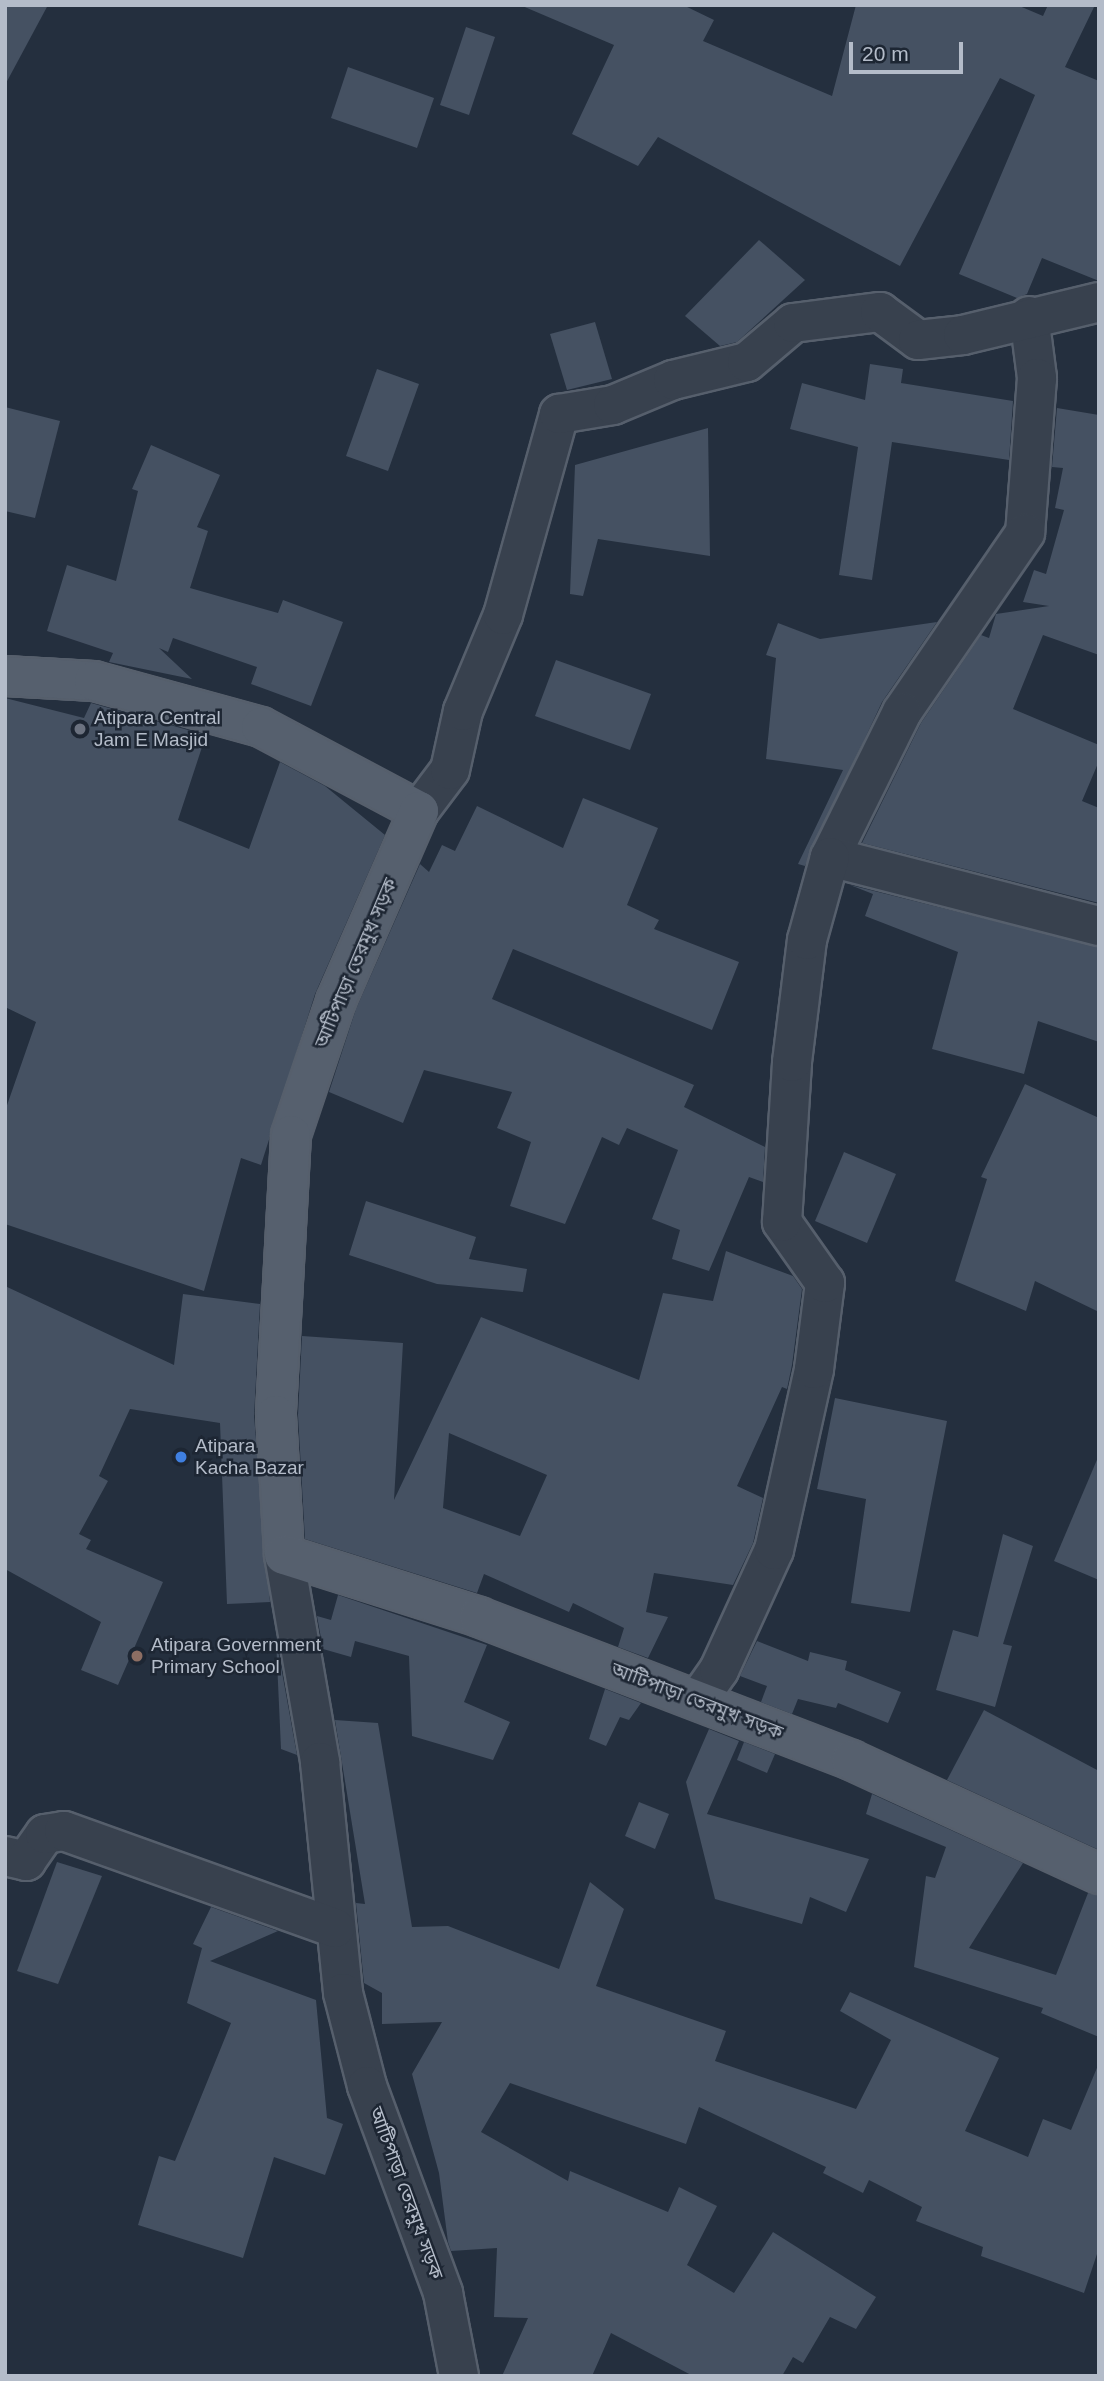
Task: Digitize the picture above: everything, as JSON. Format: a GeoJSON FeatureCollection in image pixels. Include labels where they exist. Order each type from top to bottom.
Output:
{"type":"FeatureCollection","features":[{"type":"Feature","properties":{"kind":"main road"},"geometry":{"type":"LineString","coordinates":[[5,676],[94,681],[261,727],[419,811]]}},
{"type":"Feature","properties":{"kind":"main road","name":"আটিপাড়া তেরমুখ সড়ক"},"geometry":{"type":"LineString","coordinates":[[419,811],[336,1001],[291,1135],[276,1415],[285,1555],[479,1617],[698,1700],[851,1760],[1099,1874]]}},
{"type":"Feature","properties":{"kind":"street"},"geometry":{"type":"LineString","coordinates":[[419,811],[450,770],[463,710],[503,615],[559,414],[613,405],[673,380],[747,362],[793,323],[880,312],[918,340],[963,335],[1029,316],[1099,302]]}},
{"type":"Feature","properties":{"kind":"street"},"geometry":{"type":"LineString","coordinates":[[698,1700],[719,1670],[774,1550],[814,1369],[825,1283],[782,1222],[792,1062],[807,940],[830,857],[902,712],[1025,533],[1037,378],[1029,316]]}},
{"type":"Feature","properties":{"kind":"street"},"geometry":{"type":"LineString","coordinates":[[830,857],[1099,926]]}},
{"type":"Feature","properties":{"kind":"street","name":"আটিপাড়া তেরমুখ সড়ক"},"geometry":{"type":"LineString","coordinates":[[285,1555],[320,1762],[343,1993],[367,2086],[443,2293],[459,2376]]}},
{"type":"Feature","properties":{"kind":"street"},"geometry":{"type":"LineString","coordinates":[[5,1856],[26,1861],[45,1834],[64,1831],[335,1928]]}},
{"type":"Feature","properties":{"kind":"building"},"geometry":{"type":"Polygon","coordinates":[[[5,5],[48,5],[5,85],[5,5]]]}},
{"type":"Feature","properties":{"kind":"building"},"geometry":{"type":"Polygon","coordinates":[[[520,5],[683,5],[714,20],[703,41],[832,96],[856,5],[1017,5],[1043,16],[1048,5],[1095,5],[1065,67],[1099,81],[1099,281],[1042,258],[1027,294],[1017,298],[959,274],[1035,95],[1000,78],[900,266],[658,137],[638,166],[572,134],[614,45],[520,5]]]}},
{"type":"Feature","properties":{"kind":"building"},"geometry":{"type":"Polygon","coordinates":[[[466,27],[495,37],[469,115],[440,105],[466,27]]]}},
{"type":"Feature","properties":{"kind":"building"},"geometry":{"type":"Polygon","coordinates":[[[348,67],[434,98],[417,148],[331,118],[348,67]]]}},
{"type":"Feature","properties":{"kind":"building"},"geometry":{"type":"Polygon","coordinates":[[[759,240],[805,280],[737,342],[720,346],[685,316],[759,240]]]}},
{"type":"Feature","properties":{"kind":"building"},"geometry":{"type":"Polygon","coordinates":[[[595,322],[612,379],[567,390],[550,334],[595,322]]]}},
{"type":"Feature","properties":{"kind":"building"},"geometry":{"type":"Polygon","coordinates":[[[870,364],[903,369],[901,383],[1013,401],[1009,460],[892,442],[872,580],[839,575],[858,447],[790,429],[802,383],[865,400],[870,364]]]}},
{"type":"Feature","properties":{"kind":"building"},"geometry":{"type":"Polygon","coordinates":[[[377,369],[419,384],[388,471],[346,456],[377,369]]]}},
{"type":"Feature","properties":{"kind":"building"},"geometry":{"type":"Polygon","coordinates":[[[5,407],[60,421],[35,518],[5,511],[5,407]]]}},
{"type":"Feature","properties":{"kind":"building"},"geometry":{"type":"Polygon","coordinates":[[[1057,408],[1099,415],[1099,655],[1043,635],[1013,709],[1099,745],[1099,761],[1082,801],[1099,808],[1099,903],[862,843],[921,723],[981,635],[989,638],[996,614],[1049,606],[1023,602],[1034,570],[1046,574],[1064,510],[1055,508],[1063,468],[1052,467],[1057,408]]]}},
{"type":"Feature","properties":{"kind":"building"},"geometry":{"type":"Polygon","coordinates":[[[708,428],[710,556],[598,539],[583,596],[570,594],[575,465],[708,428]]]}},
{"type":"Feature","properties":{"kind":"building"},"geometry":{"type":"Polygon","coordinates":[[[151,445],[220,475],[197,527],[208,531],[190,588],[278,613],[283,600],[343,622],[311,706],[251,684],[257,667],[173,638],[168,652],[159,648],[192,679],[109,662],[113,653],[47,631],[67,565],[116,581],[138,491],[132,489],[151,445]]]}},
{"type":"Feature","properties":{"kind":"building"},"geometry":{"type":"Polygon","coordinates":[[[937,622],[882,702],[805,866],[798,864],[843,770],[766,759],[776,658],[766,655],[778,623],[820,639],[937,622]]]}},
{"type":"Feature","properties":{"kind":"building"},"geometry":{"type":"Polygon","coordinates":[[[556,660],[651,694],[630,750],[535,716],[556,660]]]}},
{"type":"Feature","properties":{"kind":"building"},"geometry":{"type":"Polygon","coordinates":[[[5,698],[84,718],[91,703],[206,735],[178,820],[249,849],[280,762],[325,786],[385,835],[315,994],[261,1165],[241,1158],[204,1291],[5,1224],[5,1111],[36,1022],[5,1007],[5,698]]]}},
{"type":"Feature","properties":{"kind":"building"},"geometry":{"type":"Polygon","coordinates":[[[583,798],[658,828],[627,905],[659,920],[654,929],[739,962],[712,1030],[513,949],[492,999],[694,1085],[684,1107],[765,1147],[763,1182],[749,1177],[709,1271],[672,1259],[680,1230],[652,1219],[678,1150],[627,1128],[619,1145],[602,1137],[565,1224],[510,1206],[531,1142],[497,1128],[512,1092],[424,1070],[403,1123],[329,1092],[356,1009],[420,864],[429,872],[442,845],[455,851],[477,806],[563,848],[583,798]]]}},
{"type":"Feature","properties":{"kind":"building"},"geometry":{"type":"Polygon","coordinates":[[[850,885],[1099,947],[1099,1042],[1038,1021],[1024,1074],[932,1049],[958,952],[865,916],[873,894],[850,885]]]}},
{"type":"Feature","properties":{"kind":"building"},"geometry":{"type":"Polygon","coordinates":[[[1025,1084],[1099,1118],[1099,1312],[1035,1281],[1026,1311],[955,1281],[987,1179],[981,1177],[1025,1084]]]}},
{"type":"Feature","properties":{"kind":"building"},"geometry":{"type":"Polygon","coordinates":[[[844,1152],[896,1174],[867,1243],[815,1221],[844,1152]]]}},
{"type":"Feature","properties":{"kind":"building"},"geometry":{"type":"Polygon","coordinates":[[[366,1201],[476,1237],[469,1259],[527,1269],[523,1292],[437,1284],[349,1255],[366,1201]]]}},
{"type":"Feature","properties":{"kind":"building"},"geometry":{"type":"Polygon","coordinates":[[[726,1251],[793,1276],[802,1289],[787,1389],[782,1387],[737,1486],[763,1498],[753,1543],[733,1585],[654,1573],[646,1612],[668,1617],[648,1658],[618,1647],[624,1628],[573,1603],[569,1612],[484,1574],[477,1593],[305,1539],[298,1415],[302,1336],[403,1343],[394,1500],[481,1317],[639,1380],[663,1293],[713,1301],[726,1251]],[[449,1433],[443,1508],[520,1536],[547,1475],[449,1433]]]}},
{"type":"Feature","properties":{"kind":"building"},"geometry":{"type":"Polygon","coordinates":[[[5,1286],[174,1365],[183,1294],[260,1304],[254,1416],[270,1602],[227,1604],[220,1423],[130,1409],[99,1476],[108,1481],[79,1534],[91,1540],[86,1549],[163,1582],[118,1685],[81,1670],[101,1622],[5,1569],[5,1286]]]}},
{"type":"Feature","properties":{"kind":"building"},"geometry":{"type":"Polygon","coordinates":[[[835,1398],[947,1421],[910,1612],[851,1603],[866,1499],[817,1489],[835,1398]]]}},
{"type":"Feature","properties":{"kind":"building"},"geometry":{"type":"Polygon","coordinates":[[[1099,1455],[1099,1580],[1054,1561],[1099,1455]]]}},
{"type":"Feature","properties":{"kind":"building"},"geometry":{"type":"Polygon","coordinates":[[[1003,1534],[1033,1546],[1003,1644],[1012,1646],[995,1707],[936,1690],[953,1630],[978,1637],[1003,1534]]]}},
{"type":"Feature","properties":{"kind":"building"},"geometry":{"type":"Polygon","coordinates":[[[338,1595],[487,1645],[464,1702],[510,1722],[493,1760],[412,1736],[409,1656],[355,1641],[351,1657],[323,1649],[317,1616],[331,1620],[338,1595]]]}},
{"type":"Feature","properties":{"kind":"building"},"geometry":{"type":"Polygon","coordinates":[[[276,1639],[297,1755],[281,1749],[276,1639]]]}},
{"type":"Feature","properties":{"kind":"building"},"geometry":{"type":"Polygon","coordinates":[[[757,1641],[808,1661],[810,1652],[847,1661],[845,1670],[901,1692],[888,1723],[838,1703],[836,1708],[798,1699],[792,1714],[761,1702],[767,1686],[740,1676],[757,1641]]]}},
{"type":"Feature","properties":{"kind":"building"},"geometry":{"type":"Polygon","coordinates":[[[605,1689],[641,1703],[629,1720],[620,1717],[606,1746],[589,1739],[605,1689]]]}},
{"type":"Feature","properties":{"kind":"building"},"geometry":{"type":"Polygon","coordinates":[[[984,1710],[1099,1771],[1099,1850],[947,1780],[984,1710]]]}},
{"type":"Feature","properties":{"kind":"building"},"geometry":{"type":"Polygon","coordinates":[[[335,1720],[378,1723],[412,1927],[448,1926],[559,1969],[590,1882],[624,1909],[596,1986],[726,2031],[715,2061],[856,2109],[891,2040],[840,2011],[850,1992],[999,2058],[965,2131],[1028,2157],[1043,2119],[1071,2130],[1099,2063],[1099,2248],[1084,2293],[981,2256],[983,2247],[916,2221],[922,2207],[869,2180],[863,2193],[823,2173],[826,2167],[699,2107],[686,2144],[510,2083],[481,2132],[568,2181],[570,2171],[668,2212],[679,2187],[717,2206],[687,2265],[734,2293],[773,2232],[876,2297],[856,2329],[830,2317],[803,2363],[793,2357],[782,2376],[693,2376],[611,2333],[592,2376],[502,2376],[528,2318],[494,2317],[497,2248],[451,2251],[448,2242],[439,2173],[412,2074],[442,2022],[382,2024],[382,1993],[364,1983],[356,1903],[365,1904],[335,1720]]]}},
{"type":"Feature","properties":{"kind":"building"},"geometry":{"type":"Polygon","coordinates":[[[709,1729],[739,1741],[707,1814],[869,1859],[846,1912],[810,1897],[802,1924],[715,1899],[686,1782],[709,1729]]]}},
{"type":"Feature","properties":{"kind":"building"},"geometry":{"type":"Polygon","coordinates":[[[744,1742],[775,1754],[767,1773],[737,1760],[744,1742]]]}},
{"type":"Feature","properties":{"kind":"building"},"geometry":{"type":"Polygon","coordinates":[[[872,1794],[1023,1863],[969,1948],[1056,1975],[1088,1893],[1099,1895],[1099,2037],[1041,2013],[1043,2008],[914,1967],[926,1876],[935,1878],[946,1847],[866,1814],[872,1794]]]}},
{"type":"Feature","properties":{"kind":"building"},"geometry":{"type":"Polygon","coordinates":[[[639,1802],[669,1814],[655,1849],[625,1836],[639,1802]]]}},
{"type":"Feature","properties":{"kind":"building"},"geometry":{"type":"Polygon","coordinates":[[[57,1862],[102,1876],[58,1984],[17,1971],[57,1862]]]}},
{"type":"Feature","properties":{"kind":"building"},"geometry":{"type":"Polygon","coordinates":[[[211,1907],[278,1931],[210,1961],[316,2000],[327,2118],[343,2124],[325,2175],[274,2157],[243,2258],[138,2225],[159,2156],[175,2161],[231,2023],[187,2003],[202,1948],[193,1944],[211,1907]]]}},
{"type":"Feature","properties":{"kind":"place","name":"Atipara Central Jam E Masjid"},"geometry":{"type":"Point","coordinates":[80,729]}},
{"type":"Feature","properties":{"kind":"place","name":"Atipara Kacha Bazar"},"geometry":{"type":"Point","coordinates":[181,1457]}},
{"type":"Feature","properties":{"kind":"place","name":"Atipara Government Primary School"},"geometry":{"type":"Point","coordinates":[137,1656]}}]}
